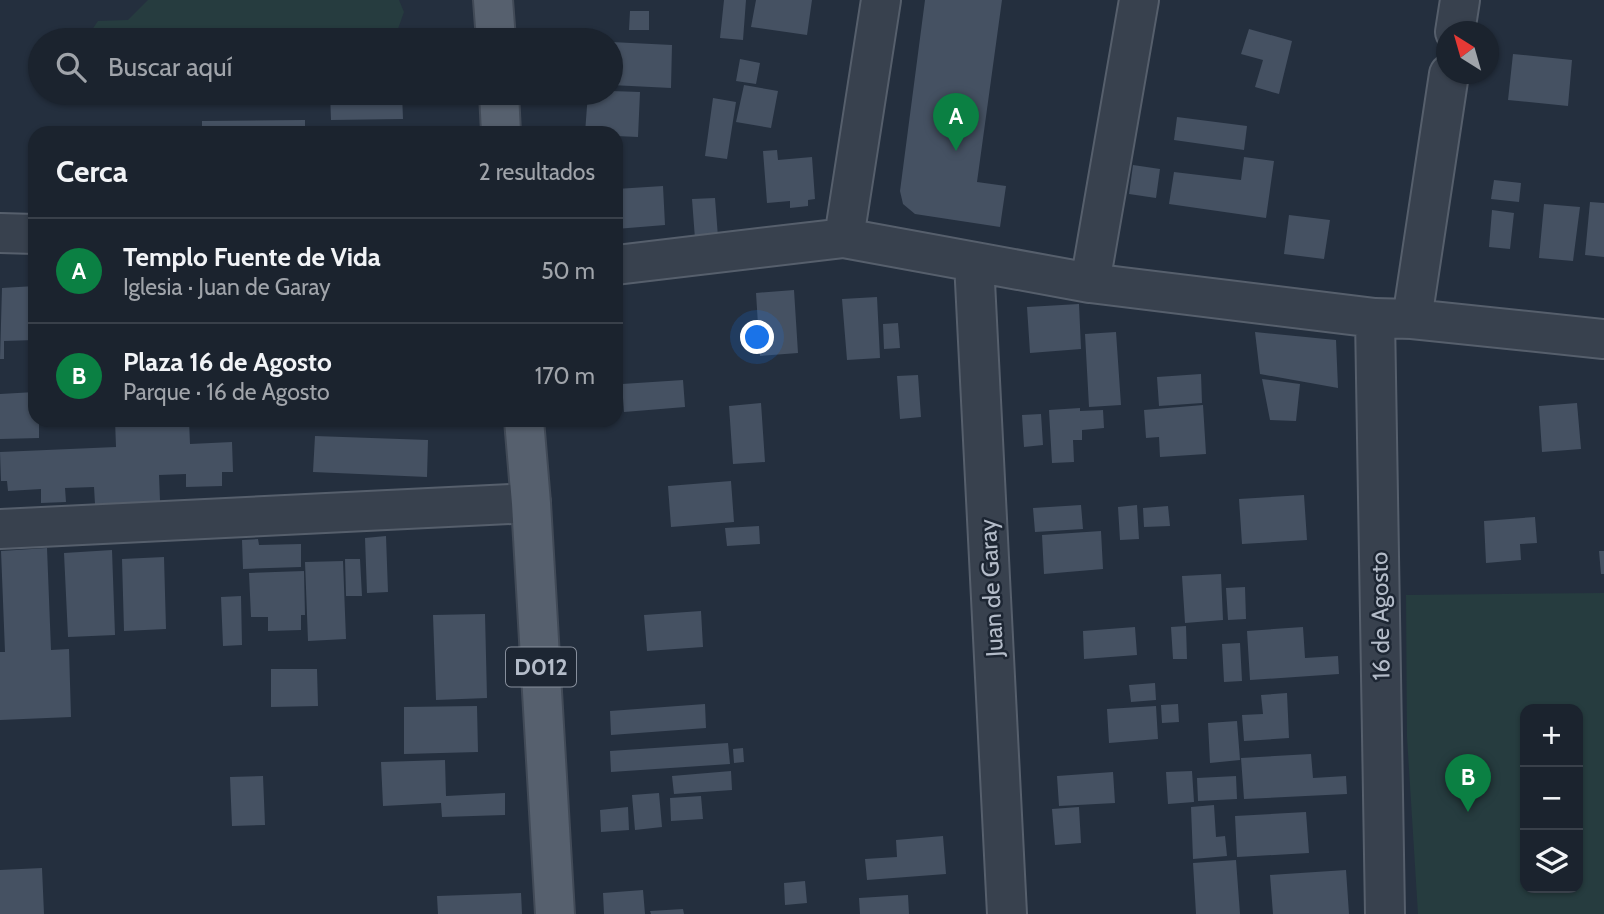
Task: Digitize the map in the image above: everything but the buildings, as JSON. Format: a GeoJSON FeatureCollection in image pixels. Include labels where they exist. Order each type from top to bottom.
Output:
{"type":"FeatureCollection","features":[{"type":"Feature","properties":{"kind":"main road"},"geometry":{"type":"LineString","coordinates":[[493,0],[495,28]]}},
{"type":"Feature","properties":{"kind":"main road"},"geometry":{"type":"LineString","coordinates":[[500,105],[501,126]]}},
{"type":"Feature","properties":{"kind":"main road","name":"D012"},"geometry":{"type":"LineString","coordinates":[[525,427],[555,914]]}},
{"type":"Feature","properties":{"kind":"street"},"geometry":{"type":"LineString","coordinates":[[844,238],[881,0]]}},
{"type":"Feature","properties":{"kind":"street"},"geometry":{"type":"LineString","coordinates":[[1090,283],[1139,0]]}},
{"type":"Feature","properties":{"kind":"street"},"geometry":{"type":"LineString","coordinates":[[1457,21],[1460,0]]}},
{"type":"Feature","properties":{"kind":"street"},"geometry":{"type":"LineString","coordinates":[[1412,319],[1447,84]]}},
{"type":"Feature","properties":{"kind":"street"},"geometry":{"type":"LineString","coordinates":[[0,233],[28,233]]}},
{"type":"Feature","properties":{"kind":"street"},"geometry":{"type":"LineString","coordinates":[[623,264],[844,238],[1090,283],[1375,318],[1412,319],[1604,338]]}},
{"type":"Feature","properties":{"kind":"street","name":"Juan de Garay"},"geometry":{"type":"LineString","coordinates":[[974,262],[1007,914]]}},
{"type":"Feature","properties":{"kind":"street","name":"16 de Agosto"},"geometry":{"type":"LineString","coordinates":[[1375,318],[1385,914]]}},
{"type":"Feature","properties":{"kind":"street"},"geometry":{"type":"LineString","coordinates":[[0,529],[531,503]]}},
{"type":"Feature","properties":{"kind":"green space"},"geometry":{"type":"Polygon","coordinates":[[[148,0],[399,0],[404,12],[398,28],[93,28],[98,21],[128,20],[148,0]]]}},
{"type":"Feature","properties":{"kind":"green space"},"geometry":{"type":"Polygon","coordinates":[[[1604,593],[1604,914],[1418,914],[1407,737],[1406,595],[1604,593]]]}},
{"type":"Feature","properties":{"kind":"place","name":"Templo Fuente de Vida"},"geometry":{"type":"Point","coordinates":[956,151]}},
{"type":"Feature","properties":{"kind":"place","name":"Plaza 16 de Agosto"},"geometry":{"type":"Point","coordinates":[1468,812]}}]}
